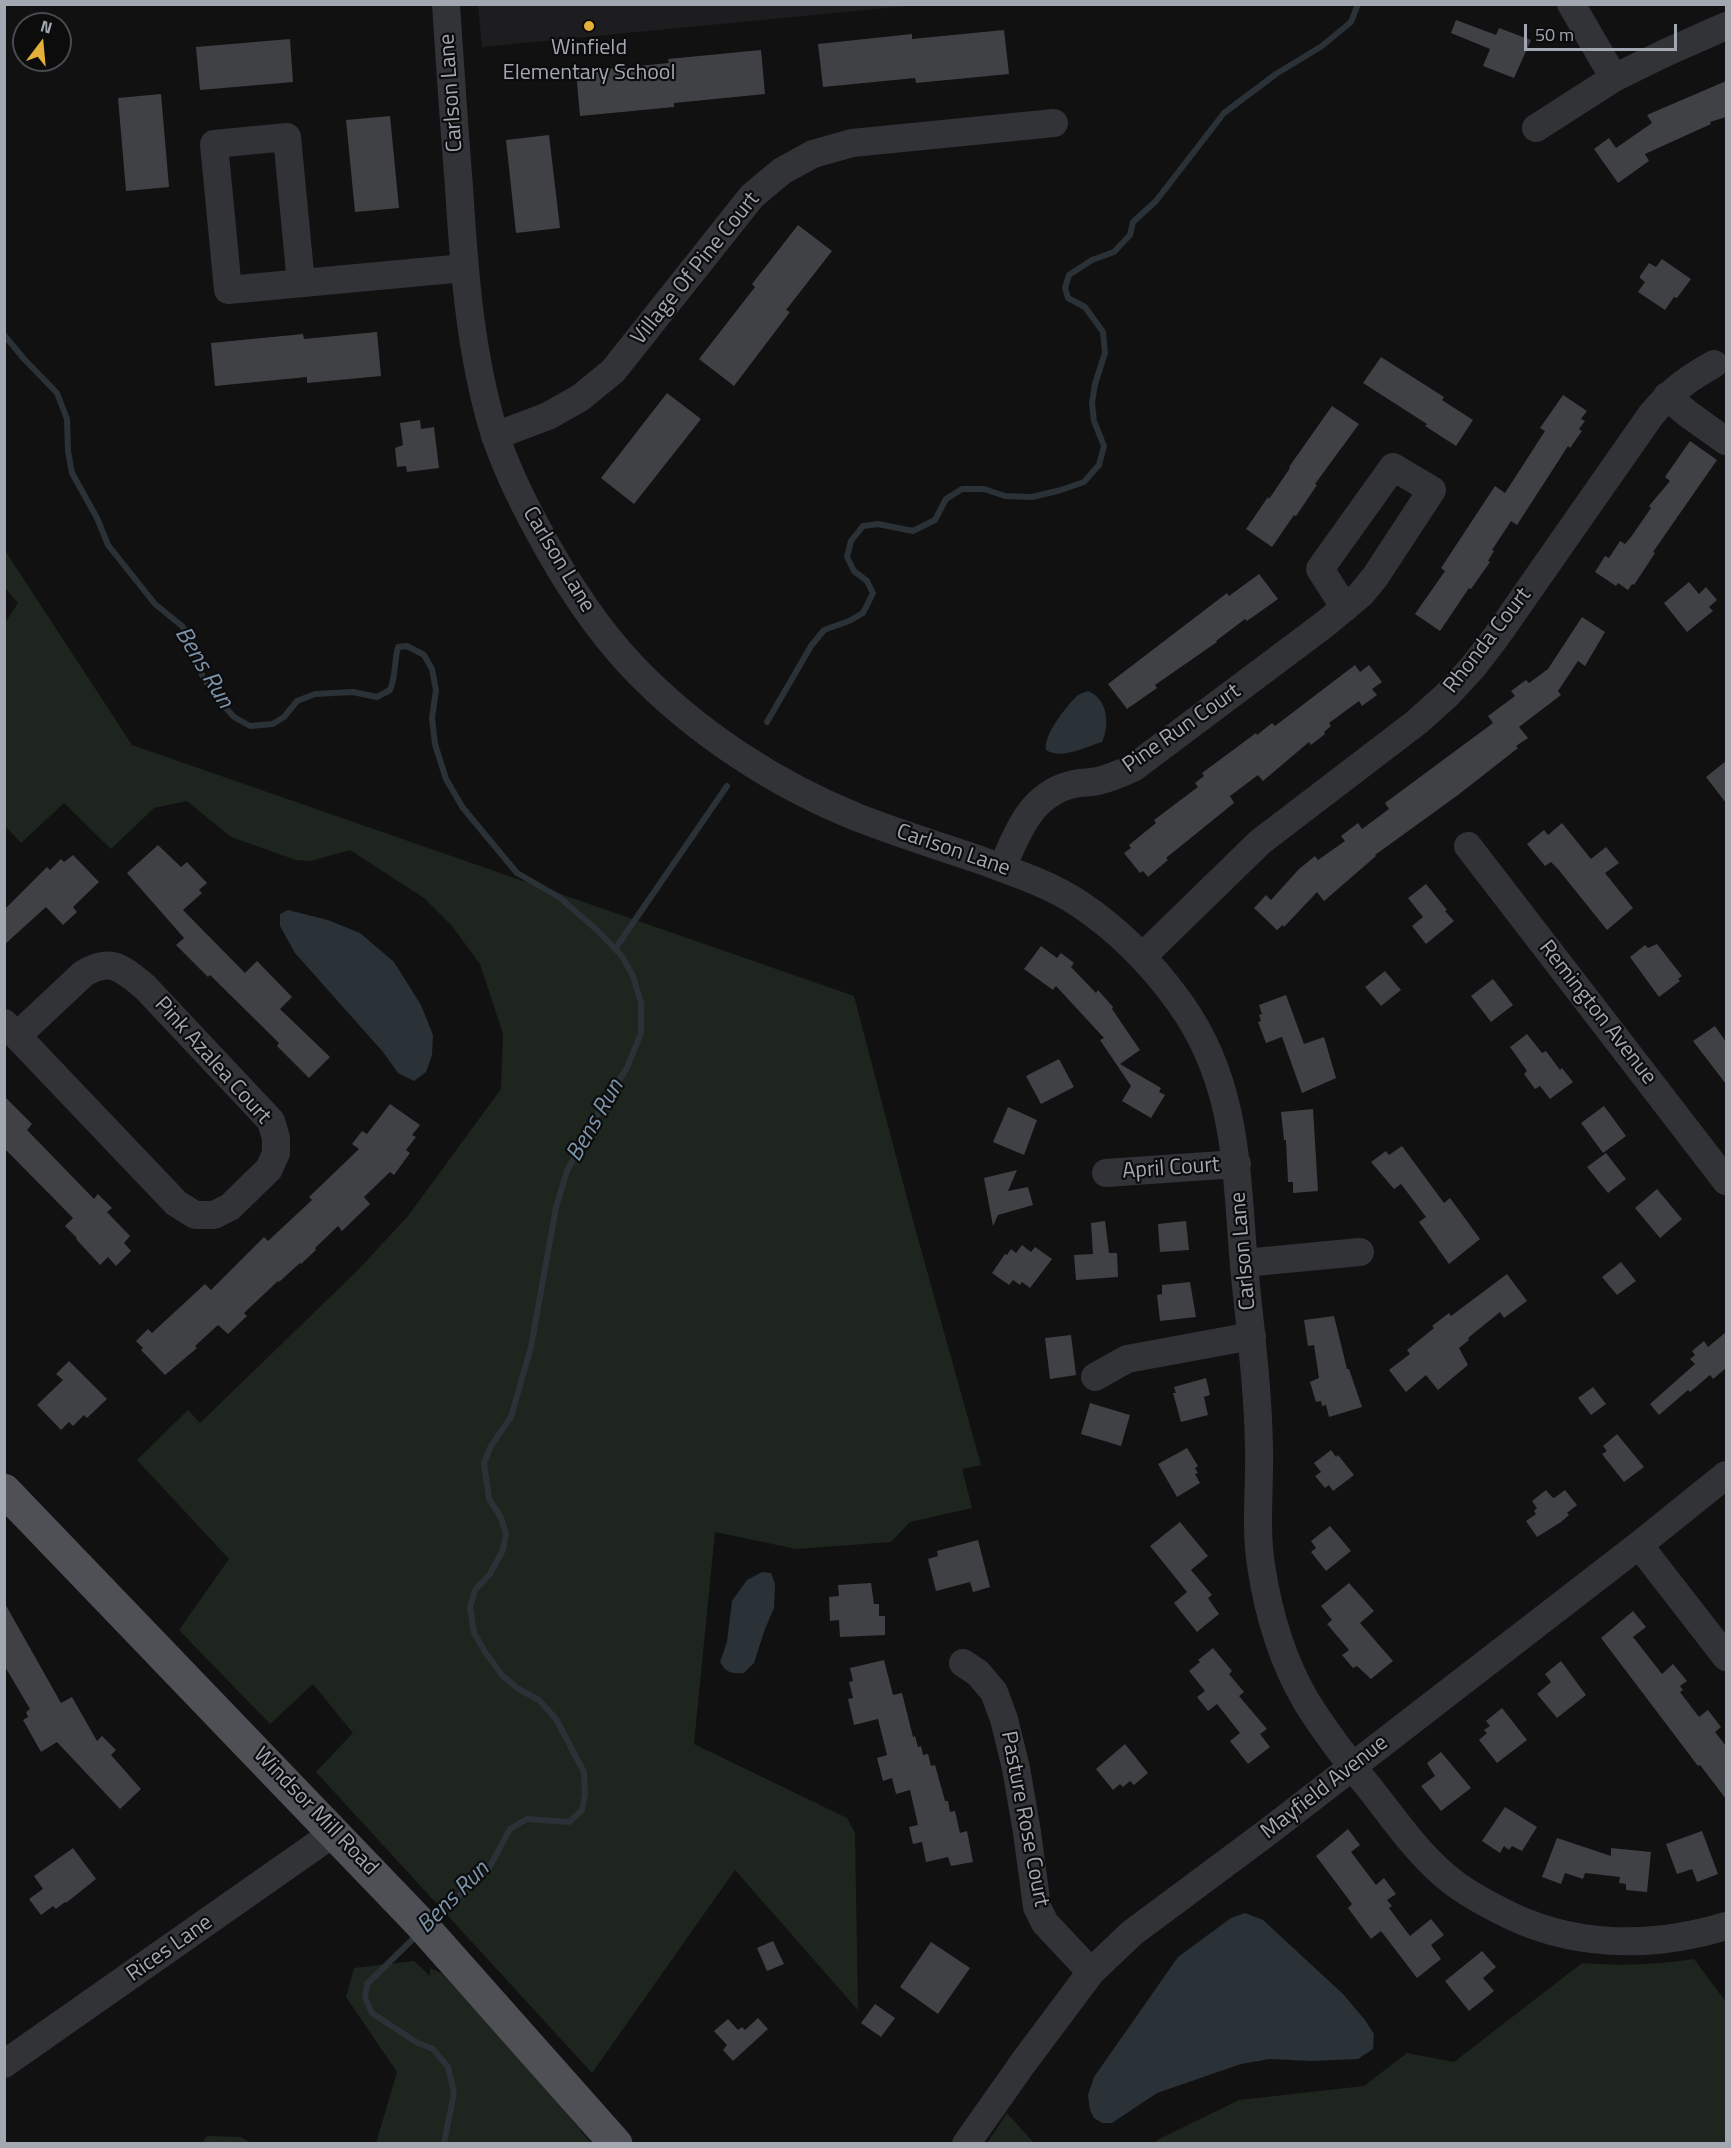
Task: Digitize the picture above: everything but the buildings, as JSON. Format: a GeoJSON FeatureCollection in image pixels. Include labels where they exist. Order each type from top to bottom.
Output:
{"type":"FeatureCollection","features":[{"type":"Feature","properties":{"kind":"main road","name":"Windsor Mill Road"},"geometry":{"type":"LineString","coordinates":[[4,1490],[424,1928],[616,2144]]}},
{"type":"Feature","properties":{"kind":"street","name":"Carlson Lane"},"geometry":{"type":"LineString","coordinates":[[446,4],[464,268],[480,370],[495,436],[521,498],[555,562],[591,617],[632,666],[683,713],[738,754],[778,780],[831,807],[1034,880],[1074,900],[1143,956],[1184,1008],[1210,1056],[1227,1108],[1237,1164],[1252,1336],[1259,1455],[1257,1515],[1259,1560],[1269,1607],[1283,1652],[1306,1700],[1353,1767],[1419,1851],[1448,1879],[1479,1900],[1521,1922],[1560,1934],[1613,1942],[1653,1941],[1697,1935],[1726,1926]]}},
{"type":"Feature","properties":{"kind":"street"},"geometry":{"type":"LineString","coordinates":[[1571,4],[1614,78]]}},
{"type":"Feature","properties":{"kind":"street"},"geometry":{"type":"LineString","coordinates":[[1536,128],[1614,78],[1726,26]]}},
{"type":"Feature","properties":{"kind":"street","name":"Village Of Pine Court"},"geometry":{"type":"LineString","coordinates":[[495,436],[548,416],[580,398],[613,371],[752,196],[782,171],[813,154],[852,143],[1054,123]]}},
{"type":"Feature","properties":{"kind":"street"},"geometry":{"type":"LineString","coordinates":[[301,284],[287,137],[214,144],[228,290],[301,284],[464,268]]}},
{"type":"Feature","properties":{"kind":"street","name":"Rhonda Court"},"geometry":{"type":"LineString","coordinates":[[1143,956],[1260,842],[1417,722],[1447,695],[1473,667],[1651,415],[1667,396],[1691,377],[1714,364]]}},
{"type":"Feature","properties":{"kind":"street"},"geometry":{"type":"LineString","coordinates":[[1667,396],[1726,441]]}},
{"type":"Feature","properties":{"kind":"street","name":"Pine Run Court"},"geometry":{"type":"LineString","coordinates":[[1002,868],[1020,825],[1042,799],[1071,784],[1099,780],[1133,768],[1345,608],[1361,594],[1375,577],[1432,490],[1393,467],[1320,568],[1345,608]]}},
{"type":"Feature","properties":{"kind":"street","name":"Remington Avenue"},"geometry":{"type":"LineString","coordinates":[[1468,846],[1726,1181]]}},
{"type":"Feature","properties":{"kind":"street","name":"Pink Azalea Court"},"geometry":{"type":"LineString","coordinates":[[95,966],[122,968],[145,987],[271,1121],[276,1138],[276,1153],[269,1168],[230,1207],[214,1215],[195,1215],[176,1203],[11,1030],[95,966]]}},
{"type":"Feature","properties":{"kind":"street","name":"April Court"},"geometry":{"type":"LineString","coordinates":[[1106,1173],[1237,1164]]}},
{"type":"Feature","properties":{"kind":"street"},"geometry":{"type":"LineString","coordinates":[[1244,1263],[1360,1252]]}},
{"type":"Feature","properties":{"kind":"street"},"geometry":{"type":"LineString","coordinates":[[1095,1377],[1127,1359],[1252,1336]]}},
{"type":"Feature","properties":{"kind":"street","name":"Mayfield Avenue"},"geometry":{"type":"LineString","coordinates":[[966,2144],[1042,2036],[1091,1972],[1132,1933],[1353,1767],[1640,1545],[1726,1475]]}},
{"type":"Feature","properties":{"kind":"street"},"geometry":{"type":"LineString","coordinates":[[1640,1545],[1726,1657]]}},
{"type":"Feature","properties":{"kind":"street","name":"Pasture Rose Court"},"geometry":{"type":"LineString","coordinates":[[963,1663],[978,1673],[994,1692],[1004,1719],[1027,1832],[1037,1907],[1045,1923],[1091,1972]]}},
{"type":"Feature","properties":{"kind":"street","name":"Rices Lane"},"geometry":{"type":"LineString","coordinates":[[4,2064],[334,1832]]}},
{"type":"Feature","properties":{"kind":"shaded area","name":"Winfield Elementary School"},"geometry":{"type":"Polygon","coordinates":[[[478,4],[917,4],[917,5],[482,47],[478,4]]]}},
{"type":"Feature","properties":{"kind":"shaded area"},"geometry":{"type":"Polygon","coordinates":[[[4,549],[132,745],[854,996],[981,1465],[962,1469],[972,1508],[910,1522],[891,1542],[796,1549],[715,1532],[694,1744],[847,1818],[855,1833],[858,2010],[735,1870],[592,2073],[316,1772],[353,1733],[313,1684],[270,1724],[179,1630],[229,1559],[137,1460],[188,1410],[200,1423],[357,1271],[408,1216],[501,1089],[503,1034],[480,964],[452,926],[424,898],[350,850],[311,861],[296,860],[231,837],[187,801],[154,808],[111,849],[64,803],[21,843],[5,826],[5,623],[18,603],[5,588],[4,549]]]}},
{"type":"Feature","properties":{"kind":"shaded area"},"geometry":{"type":"Polygon","coordinates":[[[1088,691],[1100,700],[1106,713],[1106,728],[1102,742],[1059,754],[1046,750],[1051,730],[1061,715],[1076,697],[1088,691]]]}},
{"type":"Feature","properties":{"kind":"shaded area"},"geometry":{"type":"Polygon","coordinates":[[[288,910],[328,920],[360,933],[394,962],[421,1005],[433,1035],[432,1055],[426,1072],[414,1081],[398,1073],[383,1052],[295,953],[280,926],[280,914],[288,910]]]}},
{"type":"Feature","properties":{"kind":"shaded area"},"geometry":{"type":"Polygon","coordinates":[[[762,1572],[771,1573],[775,1584],[774,1608],[754,1663],[744,1673],[730,1672],[720,1662],[727,1642],[732,1601],[747,1580],[762,1572]]]}},
{"type":"Feature","properties":{"kind":"shaded area"},"geometry":{"type":"Polygon","coordinates":[[[1245,1913],[1263,1920],[1343,1994],[1374,2034],[1373,2049],[1358,2059],[1312,2061],[1270,2059],[1241,2064],[1157,2093],[1112,2123],[1102,2123],[1094,2118],[1090,2110],[1088,2095],[1094,2077],[1178,1957],[1231,1918],[1245,1913]]]}},
{"type":"Feature","properties":{"kind":"shaded area"},"geometry":{"type":"Polygon","coordinates":[[[1694,1959],[1726,2002],[1726,2143],[1154,2143],[1239,2100],[1364,2086],[1407,2053],[1454,2062],[1582,1963],[1666,1963],[1694,1959]]]}},
{"type":"Feature","properties":{"kind":"shaded area"},"geometry":{"type":"Polygon","coordinates":[[[414,1961],[430,1976],[430,1968],[441,1973],[534,2074],[591,2143],[376,2143],[397,2072],[346,1997],[354,1968],[414,1961]]]}},
{"type":"Feature","properties":{"kind":"shaded area"},"geometry":{"type":"Polygon","coordinates":[[[1007,2113],[1034,2143],[987,2143],[1007,2113]]]}},
{"type":"Feature","properties":{"kind":"shaded area"},"geometry":{"type":"Polygon","coordinates":[[[207,2136],[241,2137],[251,2143],[202,2143],[207,2136]]]}},
{"type":"Feature","properties":{"kind":"waterway"},"geometry":{"type":"LineString","coordinates":[[767,722],[811,646],[824,630],[863,613],[873,593],[867,581],[854,571],[847,557],[851,541],[863,526],[878,524],[913,531],[935,520],[946,499],[962,489],[984,489],[1005,496],[1032,497],[1084,482],[1099,465],[1104,446],[1094,421],[1092,403],[1095,384],[1105,353],[1103,332],[1085,307],[1068,298],[1065,288],[1069,275],[1092,260],[1114,252],[1130,235],[1133,222],[1156,201],[1224,113],[1276,74],[1322,46],[1351,22],[1358,4]]}},
{"type":"Feature","properties":{"kind":"waterway","name":"Bens Run"},"geometry":{"type":"LineString","coordinates":[[4,335],[57,393],[67,419],[68,451],[72,473],[97,518],[108,545],[155,604],[182,626],[194,644],[202,675],[215,696],[234,717],[250,726],[273,724],[284,717],[297,701],[315,694],[353,692],[377,697],[390,690],[398,647],[407,646],[424,655],[432,669],[436,690],[432,718],[435,744],[446,779],[463,808],[517,873],[559,897],[597,930],[622,956],[633,976],[641,1003],[641,1033],[627,1068],[602,1106],[567,1171],[556,1207],[531,1347],[511,1417],[491,1446],[484,1463],[489,1499],[500,1516],[506,1533],[503,1550],[490,1574],[475,1590],[470,1607],[474,1633],[502,1675],[517,1688],[539,1700],[556,1719],[584,1772],[585,1795],[582,1810],[569,1822],[527,1819],[510,1829],[489,1868],[432,1921]]}},
{"type":"Feature","properties":{"kind":"waterway"},"geometry":{"type":"LineString","coordinates":[[615,949],[727,786]]}},
{"type":"Feature","properties":{"kind":"waterway","name":"Bens Run"},"geometry":{"type":"LineString","coordinates":[[418,1934],[367,1984],[365,1998],[372,2013],[416,2042],[433,2049],[448,2067],[454,2093],[444,2144]]}},
{"type":"Feature","properties":{"kind":"place","name":"Winfield Elementary School"},"geometry":{"type":"Point","coordinates":[589,26]}}]}
